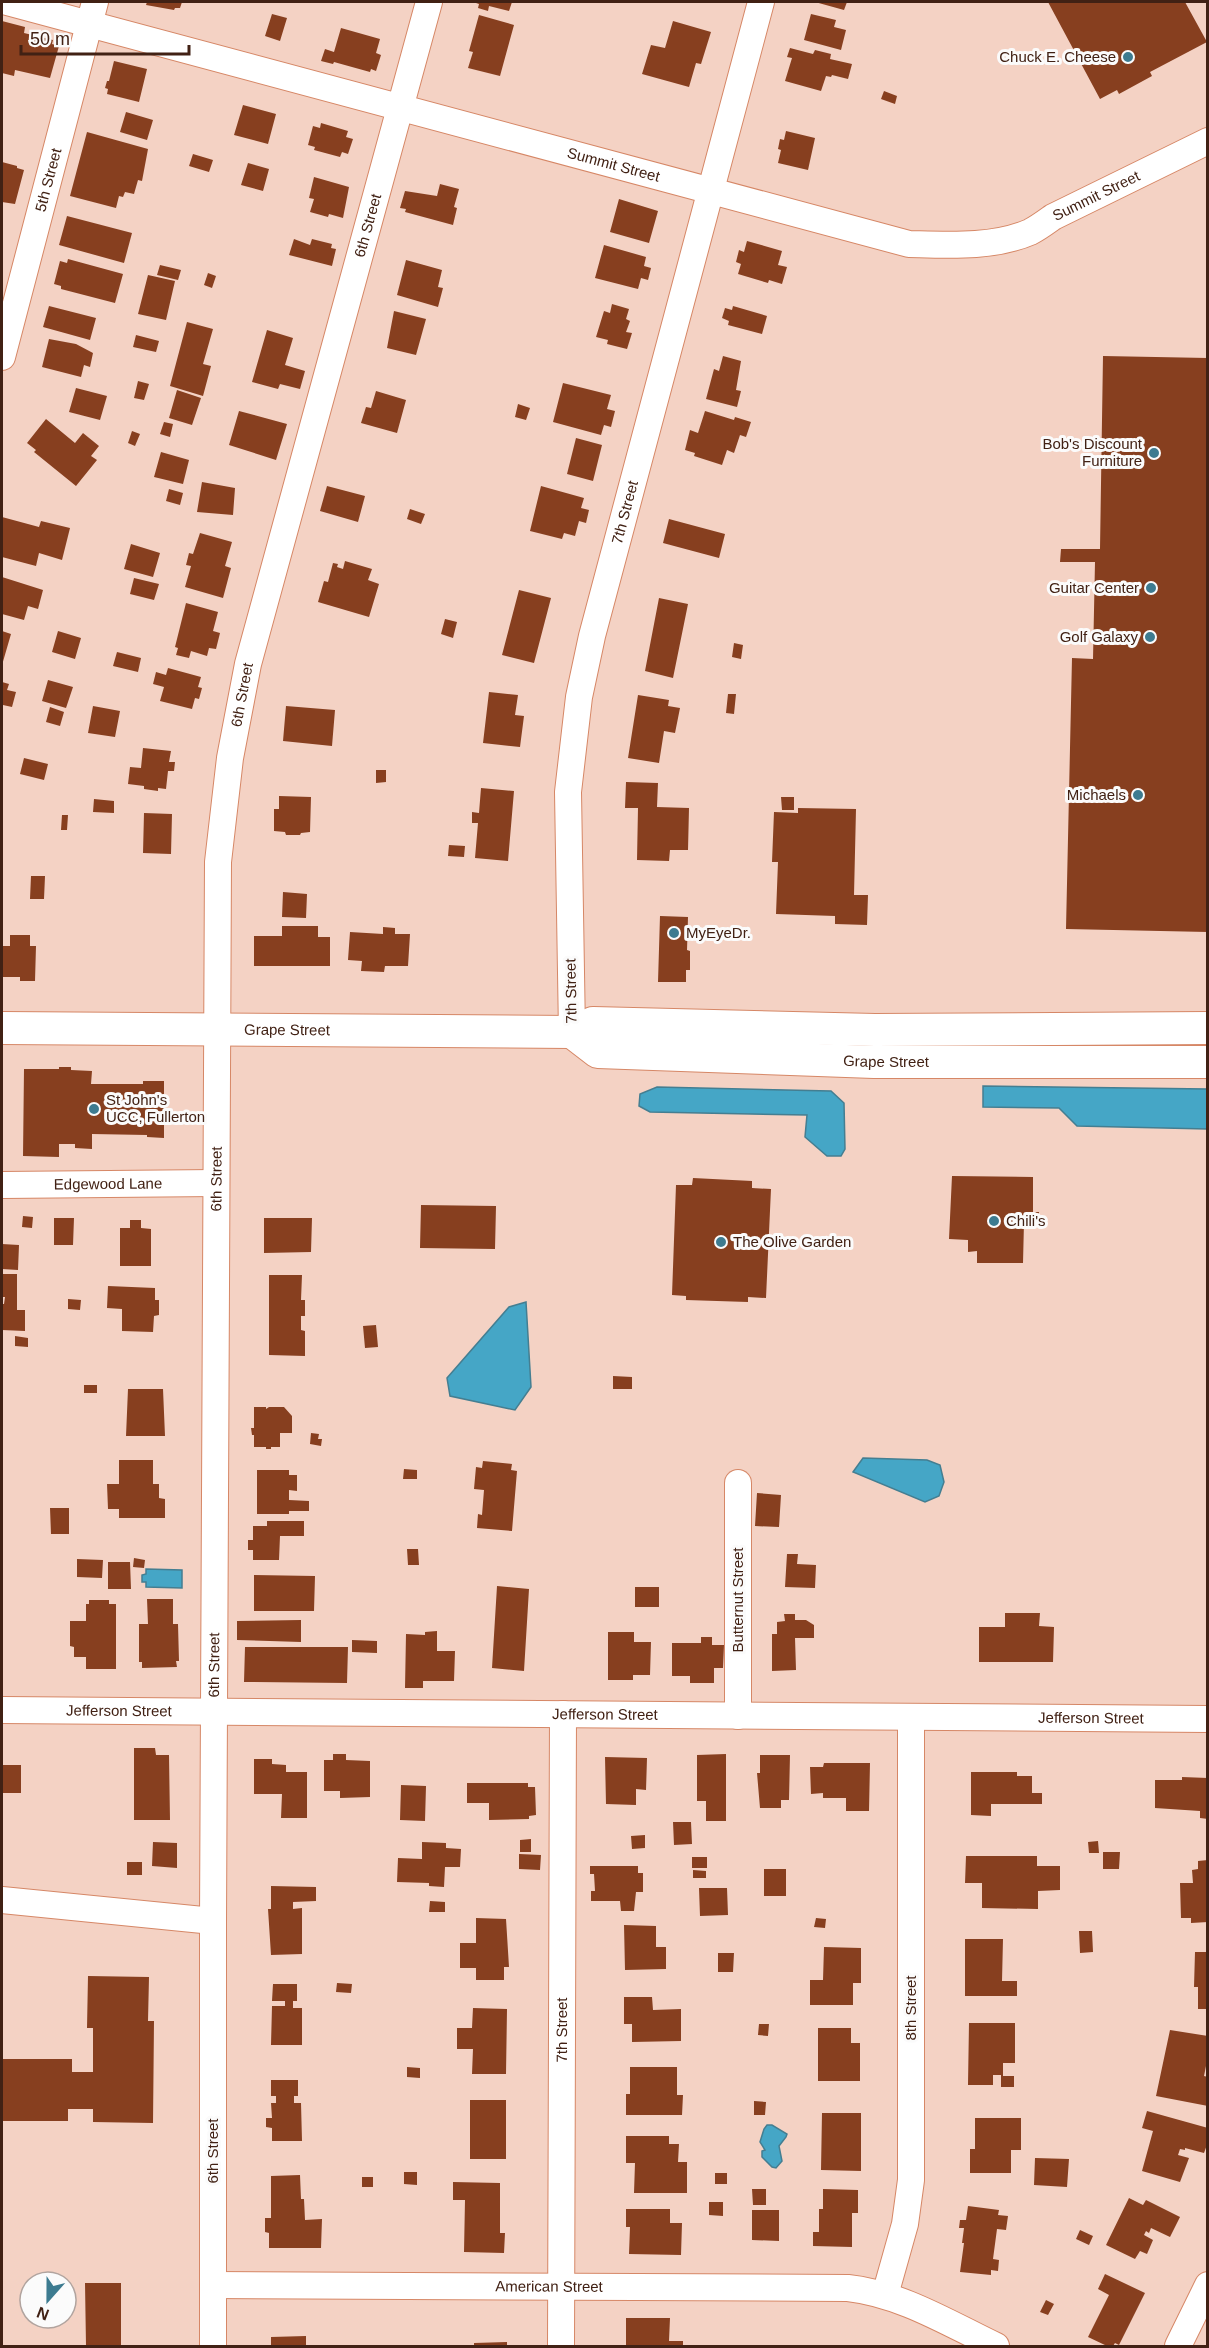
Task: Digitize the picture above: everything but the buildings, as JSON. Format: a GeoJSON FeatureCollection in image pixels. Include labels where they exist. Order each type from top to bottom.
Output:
{"type":"FeatureCollection","features":[{"type":"Feature","properties":{"kind":"main road","name":"Grape Street"},"geometry":{"type":"LineString","coordinates":[[2,1028],[572,1032],[592,1023],[875,1030],[1208,1028]]}},
{"type":"Feature","properties":{"kind":"main road","name":"Grape Street"},"geometry":{"type":"LineString","coordinates":[[572,1032],[598,1052],[874,1062],[1208,1062]]}},
{"type":"Feature","properties":{"kind":"street","name":"Summit Street"},"geometry":{"type":"LineString","coordinates":[[7,2],[92,13],[400,108],[909,244],[956,245],[995,241],[1029,232],[1053,217],[1208,141]]}},
{"type":"Feature","properties":{"kind":"street","name":"6th Street"},"geometry":{"type":"LineString","coordinates":[[213,2346],[216,1030],[219,862],[230,758],[248,664],[429,2]]}},
{"type":"Feature","properties":{"kind":"street","name":"7th Street"},"geometry":{"type":"LineString","coordinates":[[572,1032],[568,792],[579,697],[592,636],[761,2]]}},
{"type":"Feature","properties":{"kind":"street","name":"5th Street"},"geometry":{"type":"LineString","coordinates":[[2,357],[92,13]]}},
{"type":"Feature","properties":{"kind":"street","name":"Edgewood Lane"},"geometry":{"type":"LineString","coordinates":[[2,1185],[216,1183]]}},
{"type":"Feature","properties":{"kind":"street","name":"Butternut Street"},"geometry":{"type":"LineString","coordinates":[[738,1483],[738,1716]]}},
{"type":"Feature","properties":{"kind":"street","name":"Jefferson Street"},"geometry":{"type":"LineString","coordinates":[[2,1710],[1208,1719]]}},
{"type":"Feature","properties":{"kind":"street","name":"7th Street"},"geometry":{"type":"LineString","coordinates":[[561,2346],[563,1714]]}},
{"type":"Feature","properties":{"kind":"street","name":"8th Street"},"geometry":{"type":"LineString","coordinates":[[885,2295],[905,2224],[911,2180],[911,1718]]}},
{"type":"Feature","properties":{"kind":"street"},"geometry":{"type":"LineString","coordinates":[[2,1900],[213,1921]]}},
{"type":"Feature","properties":{"kind":"street","name":"American Street"},"geometry":{"type":"LineString","coordinates":[[213,2285],[848,2288],[885,2295],[908,2303],[996,2346]]}},
{"type":"Feature","properties":{"kind":"street"},"geometry":{"type":"LineString","coordinates":[[1178,2346],[1208,2285]]}},
{"type":"Feature","properties":{"kind":"water"},"geometry":{"type":"Polygon","coordinates":[[[983,1086],[1207,1089],[1207,1129],[1077,1126],[1059,1108],[983,1107],[983,1086]]]}},
{"type":"Feature","properties":{"kind":"water"},"geometry":{"type":"Polygon","coordinates":[[[657,1087],[831,1091],[844,1103],[845,1149],[841,1156],[827,1156],[805,1137],[807,1115],[650,1112],[639,1106],[640,1094],[657,1087]]]}},
{"type":"Feature","properties":{"kind":"water"},"geometry":{"type":"Polygon","coordinates":[[[526,1302],[531,1387],[515,1410],[450,1396],[447,1378],[509,1307],[526,1302]]]}},
{"type":"Feature","properties":{"kind":"water"},"geometry":{"type":"Polygon","coordinates":[[[863,1458],[927,1460],[940,1465],[944,1482],[939,1496],[925,1502],[853,1472],[863,1458]]]}},
{"type":"Feature","properties":{"kind":"water"},"geometry":{"type":"Polygon","coordinates":[[[146,1569],[182,1570],[182,1588],[146,1587],[146,1582],[142,1582],[142,1575],[146,1574],[146,1569]]]}},
{"type":"Feature","properties":{"kind":"water"},"geometry":{"type":"Polygon","coordinates":[[[767,2125],[772,2125],[787,2134],[779,2146],[782,2161],[776,2168],[762,2157],[762,2151],[765,2150],[760,2142],[767,2125]]]}},
{"type":"Feature","properties":{"kind":"place","name":"Chuck E. Cheese"},"geometry":{"type":"Point","coordinates":[1128,57]}},
{"type":"Feature","properties":{"kind":"place","name":"Bob's Discount Furniture"},"geometry":{"type":"Point","coordinates":[1154,453]}},
{"type":"Feature","properties":{"kind":"place","name":"Guitar Center"},"geometry":{"type":"Point","coordinates":[1151,588]}},
{"type":"Feature","properties":{"kind":"place","name":"Golf Galaxy"},"geometry":{"type":"Point","coordinates":[1150,637]}},
{"type":"Feature","properties":{"kind":"place","name":"Michaels"},"geometry":{"type":"Point","coordinates":[1138,795]}},
{"type":"Feature","properties":{"kind":"place","name":"MyEyeDr."},"geometry":{"type":"Point","coordinates":[674,933]}},
{"type":"Feature","properties":{"kind":"place","name":"St John's UCC, Fullerton"},"geometry":{"type":"Point","coordinates":[94,1109]}},
{"type":"Feature","properties":{"kind":"place","name":"Chili's"},"geometry":{"type":"Point","coordinates":[994,1221]}},
{"type":"Feature","properties":{"kind":"place","name":"The Olive Garden"},"geometry":{"type":"Point","coordinates":[721,1242]}}]}
